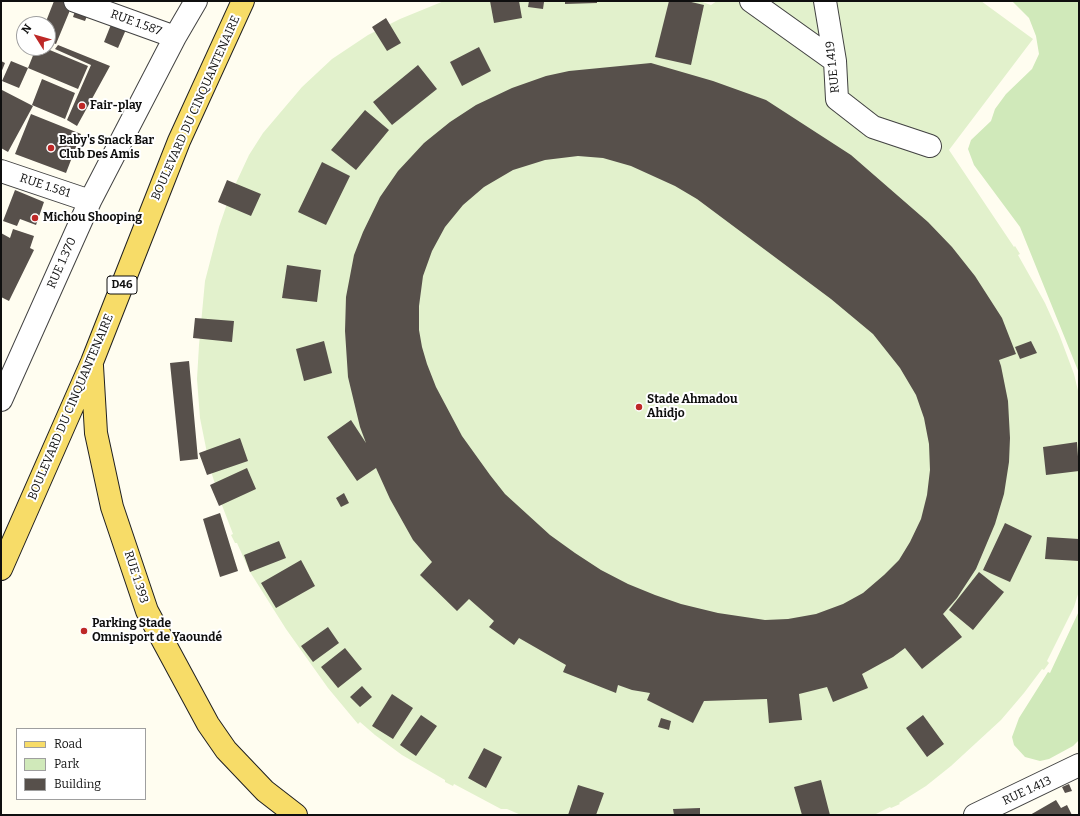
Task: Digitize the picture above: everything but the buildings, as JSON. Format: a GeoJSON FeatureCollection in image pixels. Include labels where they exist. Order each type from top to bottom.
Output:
{"type":"FeatureCollection","features":[{"type":"Feature","properties":{"kind":"main road","name":"BOULEVARD DU CINQUANTENAIRE"},"geometry":{"type":"LineString","coordinates":[[1,570],[92,362],[179,141],[243,1]]}},
{"type":"Feature","properties":{"kind":"main road","name":"RUE 1.393"},"geometry":{"type":"LineString","coordinates":[[92,362],[96,433],[112,507],[147,611],[208,724],[226,750],[265,791],[296,815]]}},
{"type":"Feature","properties":{"kind":"street","name":"RUE 1.587"},"geometry":{"type":"LineString","coordinates":[[75,1],[175,37]]}},
{"type":"Feature","properties":{"kind":"street","name":"RUE 1.370"},"geometry":{"type":"LineString","coordinates":[[1,400],[90,201],[175,37],[196,1]]}},
{"type":"Feature","properties":{"kind":"street"},"geometry":{"type":"LineString","coordinates":[[751,1],[834,61]]}},
{"type":"Feature","properties":{"kind":"street","name":"RUE 1.419"},"geometry":{"type":"LineString","coordinates":[[826,1],[834,61],[837,99],[873,127],[930,146]]}},
{"type":"Feature","properties":{"kind":"street","name":"RUE 1.581"},"geometry":{"type":"LineString","coordinates":[[1,171],[90,201]]}},
{"type":"Feature","properties":{"kind":"street","name":"RUE 1.413"},"geometry":{"type":"LineString","coordinates":[[975,815],[1079,765]]}},
{"type":"Feature","properties":{"kind":"green space","name":"Stade Ahmadou Ahidjo"},"geometry":{"type":"Polygon","coordinates":[[[444,1],[699,1],[711,5],[717,1],[981,1],[1033,39],[949,150],[1020,254],[1018,255],[1045,303],[1059,334],[1074,374],[1079,395],[1079,591],[1074,607],[1047,661],[1049,663],[1044,670],[1042,669],[1001,720],[951,766],[926,786],[899,803],[900,804],[874,815],[521,815],[507,809],[501,809],[454,784],[453,786],[445,782],[445,780],[402,755],[360,722],[358,724],[328,688],[286,629],[250,572],[237,543],[235,543],[231,535],[233,534],[210,468],[200,418],[197,379],[205,281],[219,227],[229,198],[249,155],[263,133],[302,87],[332,59],[368,35],[400,19],[444,1]]]}},
{"type":"Feature","properties":{"kind":"green space"},"geometry":{"type":"Polygon","coordinates":[[[1012,1],[1079,1],[1079,373],[1020,227],[974,165],[968,149],[971,140],[991,121],[995,109],[1006,94],[1032,69],[1039,54],[1036,36],[1029,18],[1012,1]]]}},
{"type":"Feature","properties":{"kind":"green space"},"geometry":{"type":"Polygon","coordinates":[[[1079,611],[1079,740],[1073,746],[1049,759],[1040,761],[1025,757],[1014,745],[1012,737],[1019,718],[1048,672],[1050,673],[1079,611]]]}},
{"type":"Feature","properties":{"kind":"place","name":"Fair-play"},"geometry":{"type":"Point","coordinates":[82,106]}},
{"type":"Feature","properties":{"kind":"place","name":"Baby's Snack Bar Club Des Amis"},"geometry":{"type":"Point","coordinates":[51,148]}},
{"type":"Feature","properties":{"kind":"place","name":"Michou Shooping"},"geometry":{"type":"Point","coordinates":[35,218]}},
{"type":"Feature","properties":{"kind":"place","name":"Stade Ahmadou Ahidjo"},"geometry":{"type":"Point","coordinates":[639,407]}},
{"type":"Feature","properties":{"kind":"place","name":"Parking Stade Omnisport de Yaoundé"},"geometry":{"type":"Point","coordinates":[84,631]}}]}
